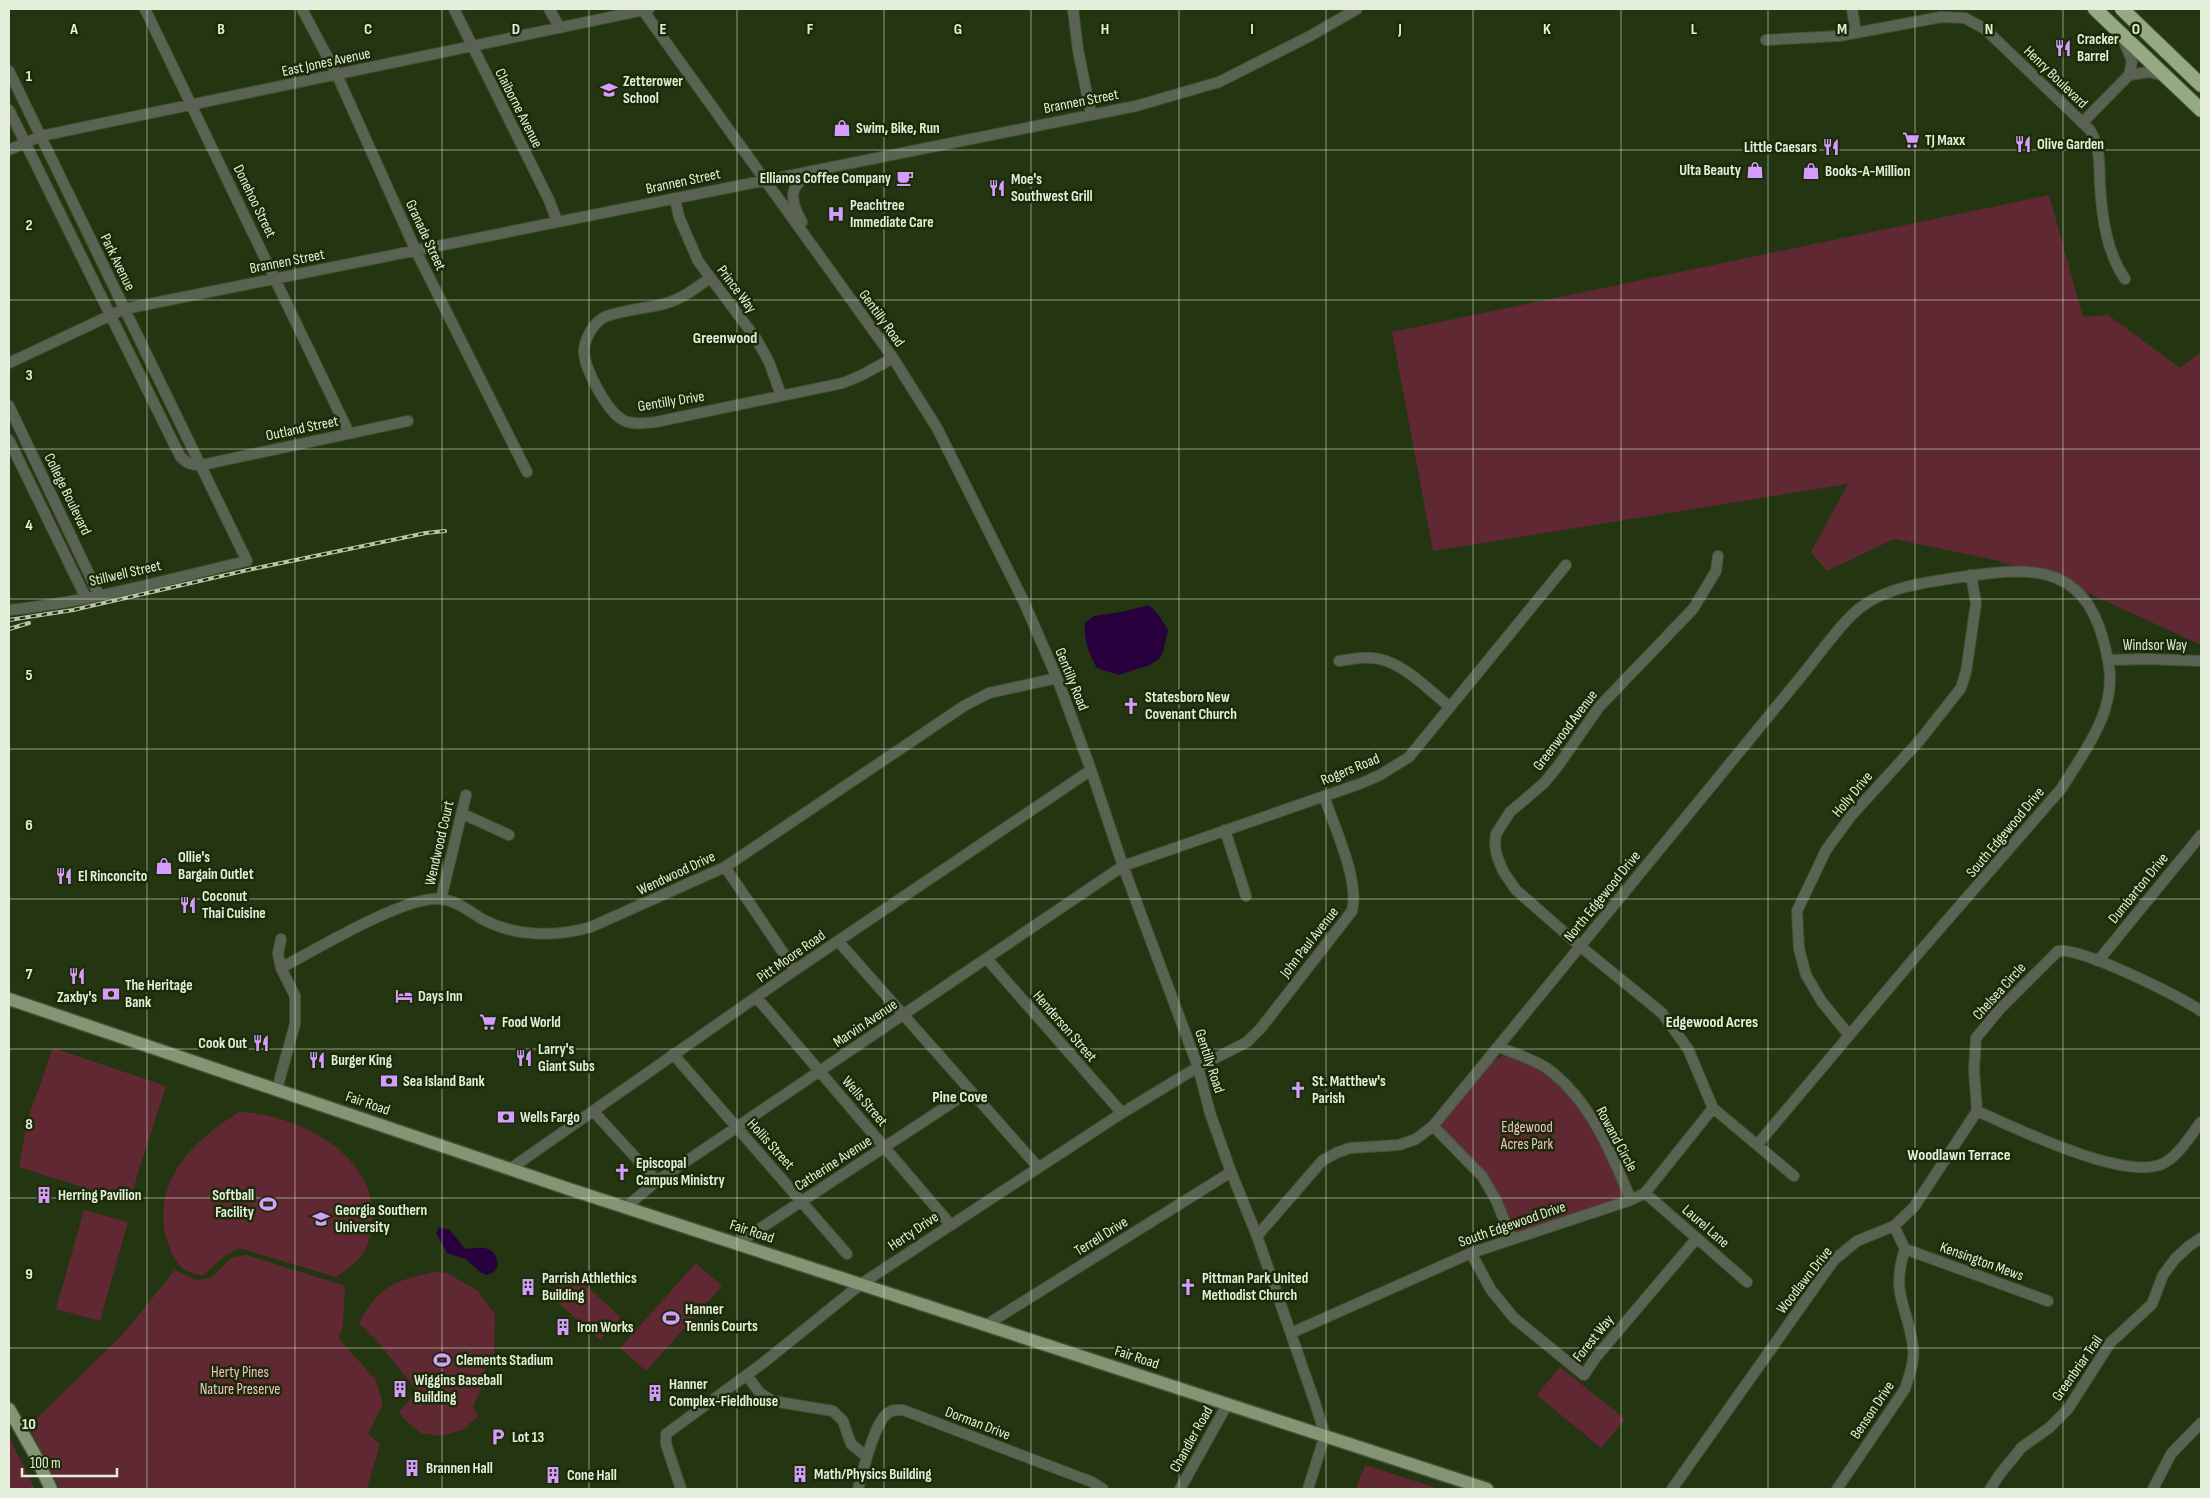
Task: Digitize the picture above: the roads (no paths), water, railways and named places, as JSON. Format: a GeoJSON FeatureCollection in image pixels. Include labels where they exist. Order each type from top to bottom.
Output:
{"type":"FeatureCollection","features":[{"type":"Feature","properties":{"kind":"highway"},"geometry":{"type":"LineString","coordinates":[[2094,9],[2201,110]]}},
{"type":"Feature","properties":{"kind":"highway"},"geometry":{"type":"LineString","coordinates":[[2122,9],[2201,85]]}},
{"type":"Feature","properties":{"kind":"main road","name":"Fair Road"},"geometry":{"type":"LineString","coordinates":[[9,999],[510,1169],[1324,1434],[1487,1489]]}},
{"type":"Feature","properties":{"kind":"main road"},"geometry":{"type":"LineString","coordinates":[[9,1409],[34,1453],[51,1489]]}},
{"type":"Feature","properties":{"kind":"street","name":"Donehoo Street"},"geometry":{"type":"LineString","coordinates":[[146,9],[191,106],[277,278],[349,433]]}},
{"type":"Feature","properties":{"kind":"street","name":"Granade Street"},"geometry":{"type":"LineString","coordinates":[[302,9],[337,75],[416,251],[527,472]]}},
{"type":"Feature","properties":{"kind":"street","name":"Claiborne Avenue"},"geometry":{"type":"LineString","coordinates":[[454,9],[549,200],[557,221]]}},
{"type":"Feature","properties":{"kind":"street"},"geometry":{"type":"LineString","coordinates":[[549,9],[560,28]]}},
{"type":"Feature","properties":{"kind":"street","name":"East Jones Avenue"},"geometry":{"type":"LineString","coordinates":[[9,150],[41,136],[472,47],[645,9]]}},
{"type":"Feature","properties":{"kind":"street","name":"Gentilly Road"},"geometry":{"type":"LineString","coordinates":[[645,9],[893,358],[937,428],[1023,600],[1057,678],[1091,770],[1123,866],[1198,1067],[1210,1113],[1257,1236],[1324,1434]]}},
{"type":"Feature","properties":{"kind":"street"},"geometry":{"type":"LineString","coordinates":[[1073,9],[1078,50],[1091,114]]}},
{"type":"Feature","properties":{"kind":"street","name":"Brannen Street"},"geometry":{"type":"LineString","coordinates":[[9,363],[124,309],[1136,106],[1219,82],[1310,36],[1357,9]]}},
{"type":"Feature","properties":{"kind":"street"},"geometry":{"type":"LineString","coordinates":[[1852,9],[1856,32]]}},
{"type":"Feature","properties":{"kind":"street","name":"Henry Boulevard"},"geometry":{"type":"LineString","coordinates":[[1766,40],[1839,36],[1941,16],[1965,18],[1985,29],[2090,130],[2096,140],[2100,156],[2102,204],[2112,256],[2125,279]]}},
{"type":"Feature","properties":{"kind":"street"},"geometry":{"type":"LineString","coordinates":[[2121,35],[2131,55],[2130,75]]}},
{"type":"Feature","properties":{"kind":"street","name":"Park Avenue"},"geometry":{"type":"LineString","coordinates":[[9,71],[247,561]]}},
{"type":"Feature","properties":{"kind":"street"},"geometry":{"type":"LineString","coordinates":[[2082,123],[2130,75],[2149,72],[2164,76]]}},
{"type":"Feature","properties":{"kind":"street","name":"Park Avenue"},"geometry":{"type":"LineString","coordinates":[[9,110],[180,456],[190,466],[202,465]]}},
{"type":"Feature","properties":{"kind":"street"},"geometry":{"type":"LineString","coordinates":[[828,269],[796,212],[792,197],[795,187],[804,178],[831,166]]}},
{"type":"Feature","properties":{"kind":"street","name":"Prince Way"},"geometry":{"type":"LineString","coordinates":[[675,198],[688,240],[698,261],[757,340],[769,362],[781,395]]}},
{"type":"Feature","properties":{"kind":"street","name":"Gentilly Drive"},"geometry":{"type":"LineString","coordinates":[[710,278],[681,298],[603,318],[591,330],[586,340],[584,352],[590,372],[603,398],[613,412],[625,421],[641,423],[663,420],[843,382],[862,375],[893,358]]}},
{"type":"Feature","properties":{"kind":"street","name":"College Boulevard"},"geometry":{"type":"LineString","coordinates":[[9,406],[99,594]]}},
{"type":"Feature","properties":{"kind":"street","name":"Outland Street"},"geometry":{"type":"LineString","coordinates":[[202,465],[408,421]]}},
{"type":"Feature","properties":{"kind":"street","name":"College Boulevard"},"geometry":{"type":"LineString","coordinates":[[9,440],[86,598]]}},
{"type":"Feature","properties":{"kind":"street","name":"Greenwood Avenue"},"geometry":{"type":"LineString","coordinates":[[1718,556],[1716,571],[1693,609],[1599,707],[1544,783],[1510,812],[1496,834],[1497,856],[1503,871],[1516,890],[1662,1013],[1688,1049],[1713,1108],[1794,1176]]}},
{"type":"Feature","properties":{"kind":"street","name":"Stillwell Street"},"geometry":{"type":"LineString","coordinates":[[9,610],[33,608],[86,598],[247,561]]}},
{"type":"Feature","properties":{"kind":"street","name":"Rogers Road"},"geometry":{"type":"LineString","coordinates":[[1123,866],[1380,775],[1408,757],[1566,565]]}},
{"type":"Feature","properties":{"kind":"street","name":"South Edgewood Drive"},"geometry":{"type":"LineString","coordinates":[[1757,1145],[2061,789],[2079,762],[2102,717],[2107,703],[2111,678],[2109,660],[2096,619],[2077,588],[2053,575],[2029,571],[2000,571],[1971,576]]}},
{"type":"Feature","properties":{"kind":"street","name":"North Edgewood Drive"},"geometry":{"type":"LineString","coordinates":[[1257,1236],[1322,1161],[1350,1148],[1399,1146],[1416,1139],[1433,1126],[1799,678],[1862,606],[1893,591],[1931,582],[1971,576]]}},
{"type":"Feature","properties":{"kind":"street","name":"Holly Drive"},"geometry":{"type":"LineString","coordinates":[[1849,1035],[1822,1002],[1806,975],[1799,949],[1797,911],[1826,850],[1851,816],[1920,740],[1961,688],[1966,672],[1976,602],[1971,576]]}},
{"type":"Feature","properties":{"kind":"street"},"geometry":{"type":"LineString","coordinates":[[1339,661],[1364,658],[1380,659],[1400,668],[1450,707]]}},
{"type":"Feature","properties":{"kind":"street","name":"Windsor Way"},"geometry":{"type":"LineString","coordinates":[[2109,660],[2201,661]]}},
{"type":"Feature","properties":{"kind":"street","name":"Wendwood Drive"},"geometry":{"type":"LineString","coordinates":[[281,968],[413,902],[441,899],[464,907],[501,928],[525,932],[569,933],[591,927],[725,868],[964,706],[989,694],[1057,678]]}},
{"type":"Feature","properties":{"kind":"street","name":"Pitt Moore Road"},"geometry":{"type":"LineString","coordinates":[[510,1169],[795,970],[1091,770]]}},
{"type":"Feature","properties":{"kind":"street","name":"Wendwood Court"},"geometry":{"type":"LineString","coordinates":[[441,899],[466,794]]}},
{"type":"Feature","properties":{"kind":"street","name":"John Paul Avenue"},"geometry":{"type":"LineString","coordinates":[[1198,1067],[1247,1042],[1261,1028],[1352,911],[1355,900],[1353,881],[1324,796]]}},
{"type":"Feature","properties":{"kind":"street"},"geometry":{"type":"LineString","coordinates":[[462,814],[508,835]]}},
{"type":"Feature","properties":{"kind":"street"},"geometry":{"type":"LineString","coordinates":[[1225,830],[1246,896]]}},
{"type":"Feature","properties":{"kind":"street","name":"Dumbarton Drive"},"geometry":{"type":"LineString","coordinates":[[2098,961],[2201,835]]}},
{"type":"Feature","properties":{"kind":"street","name":"Marvin Avenue"},"geometry":{"type":"LineString","coordinates":[[626,1207],[657,1181],[1123,866]]}},
{"type":"Feature","properties":{"kind":"street"},"geometry":{"type":"LineString","coordinates":[[725,868],[795,970]]}},
{"type":"Feature","properties":{"kind":"street"},"geometry":{"type":"LineString","coordinates":[[277,1089],[295,1024],[295,996],[281,968],[278,954],[280,939]]}},
{"type":"Feature","properties":{"kind":"street"},"geometry":{"type":"LineString","coordinates":[[838,941],[1038,1167]]}},
{"type":"Feature","properties":{"kind":"street","name":"Chelsea Circle"},"geometry":{"type":"LineString","coordinates":[[1977,1111],[1974,1070],[1976,1038],[1999,1010],[2058,951],[2067,949],[2098,961],[2161,988],[2201,1011]]}},
{"type":"Feature","properties":{"kind":"street","name":"Henderson Street"},"geometry":{"type":"LineString","coordinates":[[987,959],[1122,1113]]}},
{"type":"Feature","properties":{"kind":"street","name":"Wells Street"},"geometry":{"type":"LineString","coordinates":[[757,998],[950,1224]]}},
{"type":"Feature","properties":{"kind":"street","name":"Rowand Circle"},"geometry":{"type":"LineString","coordinates":[[1499,1047],[1535,1062],[1563,1082],[1598,1130],[1631,1200]]}},
{"type":"Feature","properties":{"kind":"street","name":"Hollis Street"},"geometry":{"type":"LineString","coordinates":[[673,1054],[847,1254]]}},
{"type":"Feature","properties":{"kind":"street","name":"Herty Drive"},"geometry":{"type":"LineString","coordinates":[[680,1489],[666,1444],[666,1434],[747,1376],[860,1284],[1122,1113],[1198,1067]]}},
{"type":"Feature","properties":{"kind":"street","name":"Catherine Avenue"},"geometry":{"type":"LineString","coordinates":[[738,1243],[970,1091]]}},
{"type":"Feature","properties":{"kind":"street","name":"South Edgewood Drive"},"geometry":{"type":"LineString","coordinates":[[1291,1333],[1471,1253],[1631,1200],[1645,1193],[1713,1108]]}},
{"type":"Feature","properties":{"kind":"street"},"geometry":{"type":"LineString","coordinates":[[593,1111],[657,1181]]}},
{"type":"Feature","properties":{"kind":"street"},"geometry":{"type":"LineString","coordinates":[[1977,1111],[2043,1141],[2090,1158],[2121,1165],[2147,1167],[2160,1165],[2171,1159],[2201,1122]]}},
{"type":"Feature","properties":{"kind":"street","name":"Woodlawn Drive"},"geometry":{"type":"LineString","coordinates":[[1672,1489],[1834,1260],[1857,1241],[1894,1226],[1914,1207],[1977,1111]]}},
{"type":"Feature","properties":{"kind":"street"},"geometry":{"type":"LineString","coordinates":[[1433,1126],[1482,1176],[1496,1200],[1512,1239]]}},
{"type":"Feature","properties":{"kind":"street","name":"Terrell Drive"},"geometry":{"type":"LineString","coordinates":[[986,1325],[1231,1172]]}},
{"type":"Feature","properties":{"kind":"street","name":"Laurel Lane"},"geometry":{"type":"LineString","coordinates":[[1645,1193],[1747,1282]]}},
{"type":"Feature","properties":{"kind":"street"},"geometry":{"type":"LineString","coordinates":[[1894,1226],[1905,1249]]}},
{"type":"Feature","properties":{"kind":"street","name":"Forest Way"},"geometry":{"type":"LineString","coordinates":[[1471,1253],[1491,1290],[1514,1318],[1584,1375],[1596,1357],[1697,1238]]}},
{"type":"Feature","properties":{"kind":"street","name":"Greenbriar Trail"},"geometry":{"type":"LineString","coordinates":[[1990,1489],[2022,1447],[2049,1428],[2068,1409],[2110,1343],[2152,1304],[2163,1275],[2175,1259],[2201,1238]]}},
{"type":"Feature","properties":{"kind":"street","name":"Kensington Mews"},"geometry":{"type":"LineString","coordinates":[[1905,1249],[2048,1301]]}},
{"type":"Feature","properties":{"kind":"street","name":"Benson Drive"},"geometry":{"type":"LineString","coordinates":[[1837,1489],[1905,1389],[1911,1370],[1914,1349],[1900,1299],[1898,1280],[1905,1249]]}},
{"type":"Feature","properties":{"kind":"street"},"geometry":{"type":"LineString","coordinates":[[747,1376],[760,1393],[773,1401],[833,1411],[843,1420],[851,1444],[867,1457]]}},
{"type":"Feature","properties":{"kind":"street","name":"Chandler Road"},"geometry":{"type":"LineString","coordinates":[[1180,1489],[1228,1403]]}},
{"type":"Feature","properties":{"kind":"street","name":"Dorman Drive"},"geometry":{"type":"LineString","coordinates":[[858,1489],[867,1457],[882,1418],[894,1410],[903,1410],[1092,1482],[1103,1489]]}},
{"type":"Feature","properties":{"kind":"street"},"geometry":{"type":"LineString","coordinates":[[2153,1489],[2171,1454],[2201,1422]]}},
{"type":"Feature","properties":{"kind":"street"},"geometry":{"type":"LineString","coordinates":[[1308,1489],[1324,1434]]}},
{"type":"Feature","properties":{"kind":"railway"},"geometry":{"type":"LineString","coordinates":[[9,620],[73,610],[252,569],[426,533],[445,531]]}},
{"type":"Feature","properties":{"kind":"railway"},"geometry":{"type":"LineString","coordinates":[[9,629],[29,623]]}},
{"type":"Feature","properties":{"kind":"place","name":"Cracker Barrel"},"geometry":{"type":"Point","coordinates":[2063,48]}},
{"type":"Feature","properties":{"kind":"place","name":"Zetterower School"},"geometry":{"type":"Point","coordinates":[609,90]}},
{"type":"Feature","properties":{"kind":"place","name":"Swim, Bike, Run"},"geometry":{"type":"Point","coordinates":[842,128]}},
{"type":"Feature","properties":{"kind":"place","name":"TJ Maxx"},"geometry":{"type":"Point","coordinates":[1911,140]}},
{"type":"Feature","properties":{"kind":"place","name":"Olive Garden"},"geometry":{"type":"Point","coordinates":[2023,144]}},
{"type":"Feature","properties":{"kind":"place","name":"Little Caesars"},"geometry":{"type":"Point","coordinates":[1831,147]}},
{"type":"Feature","properties":{"kind":"place","name":"Ulta Beauty"},"geometry":{"type":"Point","coordinates":[1755,170]}},
{"type":"Feature","properties":{"kind":"place","name":"Books-A-Million"},"geometry":{"type":"Point","coordinates":[1811,171]}},
{"type":"Feature","properties":{"kind":"place","name":"Ellianos Coffee Company"},"geometry":{"type":"Point","coordinates":[905,178]}},
{"type":"Feature","properties":{"kind":"place","name":"Moe's Southwest Grill"},"geometry":{"type":"Point","coordinates":[997,188]}},
{"type":"Feature","properties":{"kind":"place","name":"Peachtree Immediate Care"},"geometry":{"type":"Point","coordinates":[836,214]}},
{"type":"Feature","properties":{"kind":"place","name":"Statesboro New Covenant Church"},"geometry":{"type":"Point","coordinates":[1131,706]}},
{"type":"Feature","properties":{"kind":"place","name":"Ollie's Bargain Outlet"},"geometry":{"type":"Point","coordinates":[164,866]}},
{"type":"Feature","properties":{"kind":"place","name":"El Rinconcito"},"geometry":{"type":"Point","coordinates":[64,876]}},
{"type":"Feature","properties":{"kind":"place","name":"Coconut Thai Cuisine"},"geometry":{"type":"Point","coordinates":[188,905]}},
{"type":"Feature","properties":{"kind":"place","name":"Zaxby's"},"geometry":{"type":"Point","coordinates":[77,976]}},
{"type":"Feature","properties":{"kind":"place","name":"The Heritage Bank"},"geometry":{"type":"Point","coordinates":[111,994]}},
{"type":"Feature","properties":{"kind":"place","name":"Days Inn"},"geometry":{"type":"Point","coordinates":[404,996]}},
{"type":"Feature","properties":{"kind":"place","name":"Food World"},"geometry":{"type":"Point","coordinates":[488,1022]}},
{"type":"Feature","properties":{"kind":"place","name":"Cook Out"},"geometry":{"type":"Point","coordinates":[261,1043]}},
{"type":"Feature","properties":{"kind":"place","name":"Larry's Giant Subs"},"geometry":{"type":"Point","coordinates":[524,1058]}},
{"type":"Feature","properties":{"kind":"place","name":"Burger King"},"geometry":{"type":"Point","coordinates":[317,1060]}},
{"type":"Feature","properties":{"kind":"place","name":"Sea Island Bank"},"geometry":{"type":"Point","coordinates":[389,1081]}},
{"type":"Feature","properties":{"kind":"place","name":"St. Matthew's Parish"},"geometry":{"type":"Point","coordinates":[1298,1090]}},
{"type":"Feature","properties":{"kind":"place","name":"Wells Fargo"},"geometry":{"type":"Point","coordinates":[506,1117]}},
{"type":"Feature","properties":{"kind":"place","name":"Episcopal Campus Ministry"},"geometry":{"type":"Point","coordinates":[622,1172]}},
{"type":"Feature","properties":{"kind":"place","name":"Herring Pavilion"},"geometry":{"type":"Point","coordinates":[44,1195]}},
{"type":"Feature","properties":{"kind":"place","name":"Softball Facility"},"geometry":{"type":"Point","coordinates":[268,1204]}},
{"type":"Feature","properties":{"kind":"place","name":"Georgia Southern University"},"geometry":{"type":"Point","coordinates":[321,1219]}},
{"type":"Feature","properties":{"kind":"place","name":"Parrish Athlethics Building"},"geometry":{"type":"Point","coordinates":[528,1287]}},
{"type":"Feature","properties":{"kind":"place","name":"Pittman Park United Methodist Church"},"geometry":{"type":"Point","coordinates":[1188,1287]}},
{"type":"Feature","properties":{"kind":"place","name":"Hanner Tennis Courts"},"geometry":{"type":"Point","coordinates":[671,1318]}},
{"type":"Feature","properties":{"kind":"place","name":"Iron Works"},"geometry":{"type":"Point","coordinates":[563,1327]}},
{"type":"Feature","properties":{"kind":"place","name":"Clements Stadium"},"geometry":{"type":"Point","coordinates":[442,1360]}},
{"type":"Feature","properties":{"kind":"place","name":"Wiggins Baseball Building"},"geometry":{"type":"Point","coordinates":[400,1389]}},
{"type":"Feature","properties":{"kind":"place","name":"Hanner Complex-Fieldhouse"},"geometry":{"type":"Point","coordinates":[655,1393]}},
{"type":"Feature","properties":{"kind":"place","name":"Lot 13"},"geometry":{"type":"Point","coordinates":[498,1437]}},
{"type":"Feature","properties":{"kind":"place","name":"Brannen Hall"},"geometry":{"type":"Point","coordinates":[412,1468]}},
{"type":"Feature","properties":{"kind":"place","name":"Math/Physics Building"},"geometry":{"type":"Point","coordinates":[800,1474]}},
{"type":"Feature","properties":{"kind":"place","name":"Cone Hall"},"geometry":{"type":"Point","coordinates":[553,1475]}},
{"type":"Feature","properties":{"kind":"district","name":"Greenwood"},"geometry":{"type":"Point","coordinates":[725,337]}},
{"type":"Feature","properties":{"kind":"district","name":"Edgewood Acres"},"geometry":{"type":"Point","coordinates":[1712,1021]}},
{"type":"Feature","properties":{"kind":"district","name":"Pine Cove"},"geometry":{"type":"Point","coordinates":[960,1096]}},
{"type":"Feature","properties":{"kind":"district","name":"Woodlawn Terrace"},"geometry":{"type":"Point","coordinates":[1959,1154]}},
{"type":"Feature","properties":{"kind":"park label","name":"Edgewood Acres Park"},"geometry":{"type":"Point","coordinates":[1527,1136]}},
{"type":"Feature","properties":{"kind":"park label","name":"Herty Pines Nature Preserve"},"geometry":{"type":"Point","coordinates":[240,1380]}}]}
